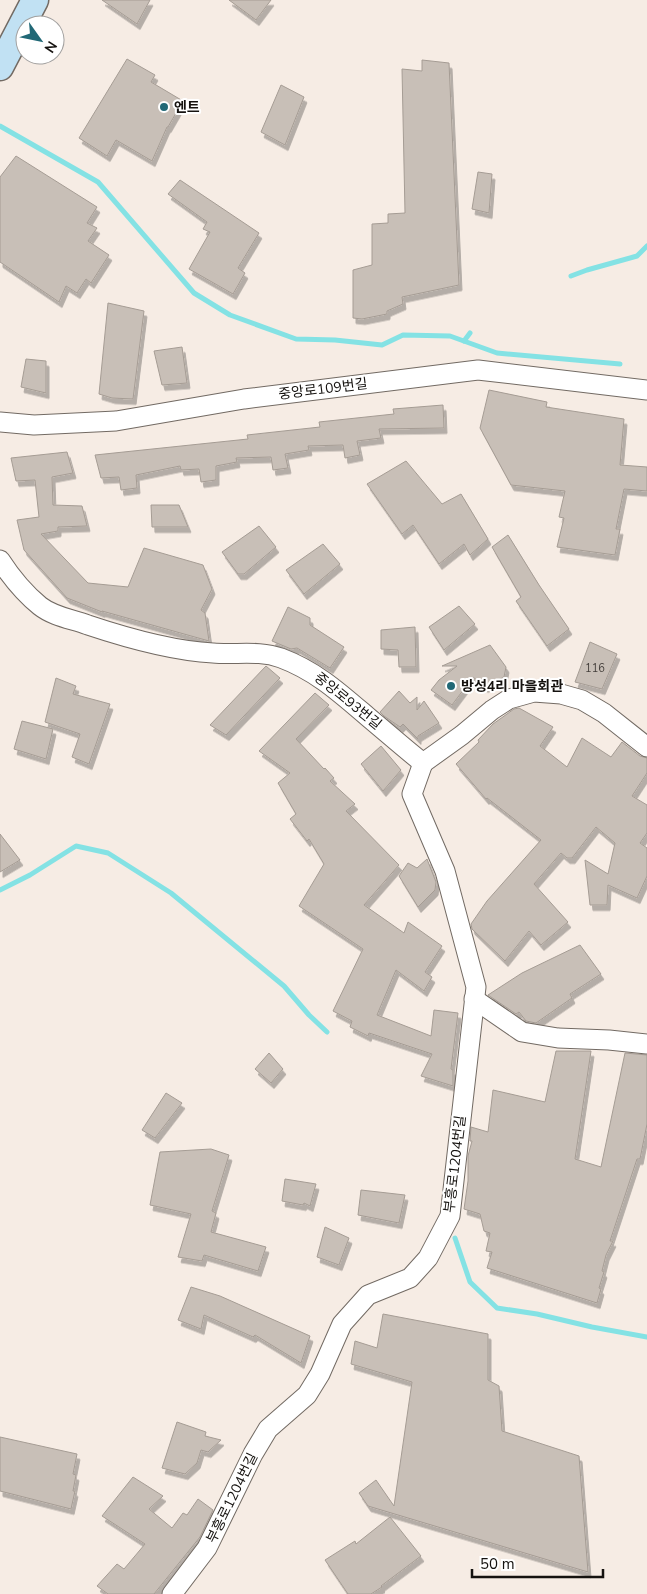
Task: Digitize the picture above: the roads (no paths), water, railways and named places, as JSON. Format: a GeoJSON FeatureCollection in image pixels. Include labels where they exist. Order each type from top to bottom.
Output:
{"type":"FeatureCollection","features":[{"type":"Feature","properties":{"kind":"street"},"geometry":{"type":"LineString","coordinates":[[0,67],[35,0]]}},
{"type":"Feature","properties":{"kind":"street","name":"중앙로109번길"},"geometry":{"type":"LineString","coordinates":[[0,422],[34,425],[116,421],[244,400],[478,370],[647,390]]}},
{"type":"Feature","properties":{"kind":"street","name":"중앙로93번길"},"geometry":{"type":"LineString","coordinates":[[0,560],[16,583],[40,606],[62,618],[87,624],[103,631],[186,651],[257,653],[279,657],[306,668],[329,684],[423,763]]}},
{"type":"Feature","properties":{"kind":"street"},"geometry":{"type":"LineString","coordinates":[[423,763],[509,699],[534,692],[561,694],[582,700],[604,713],[647,747]]}},
{"type":"Feature","properties":{"kind":"street","name":"부흥로1204번길"},"geometry":{"type":"LineString","coordinates":[[172,1594],[207,1548],[253,1454],[268,1429],[307,1395],[318,1378],[342,1324],[368,1295],[410,1278],[428,1258],[450,1216],[476,988],[445,871],[412,794],[423,763]]}},
{"type":"Feature","properties":{"kind":"street"},"geometry":{"type":"LineString","coordinates":[[474,999],[522,1032],[558,1038],[647,1044]]}},
{"type":"Feature","properties":{"kind":"waterway"},"geometry":{"type":"LineString","coordinates":[[0,126],[98,182],[194,293],[230,315],[296,339],[335,340],[382,345],[403,335],[450,336],[497,353],[620,364]]}},
{"type":"Feature","properties":{"kind":"waterway"},"geometry":{"type":"LineString","coordinates":[[571,276],[637,256],[647,246]]}},
{"type":"Feature","properties":{"kind":"waterway"},"geometry":{"type":"LineString","coordinates":[[464,341],[470,333]]}},
{"type":"Feature","properties":{"kind":"waterway"},"geometry":{"type":"LineString","coordinates":[[0,890],[30,875],[76,846],[108,853],[171,893],[284,986],[309,1015],[327,1032]]}},
{"type":"Feature","properties":{"kind":"waterway"},"geometry":{"type":"LineString","coordinates":[[455,1238],[470,1282],[497,1308],[537,1314],[647,1337]]}},
{"type":"Feature","properties":{"kind":"place","name":"엔트"},"geometry":{"type":"Point","coordinates":[164,107]}},
{"type":"Feature","properties":{"kind":"place","name":"방성4리 마을회관"},"geometry":{"type":"Point","coordinates":[451,686]}}]}
